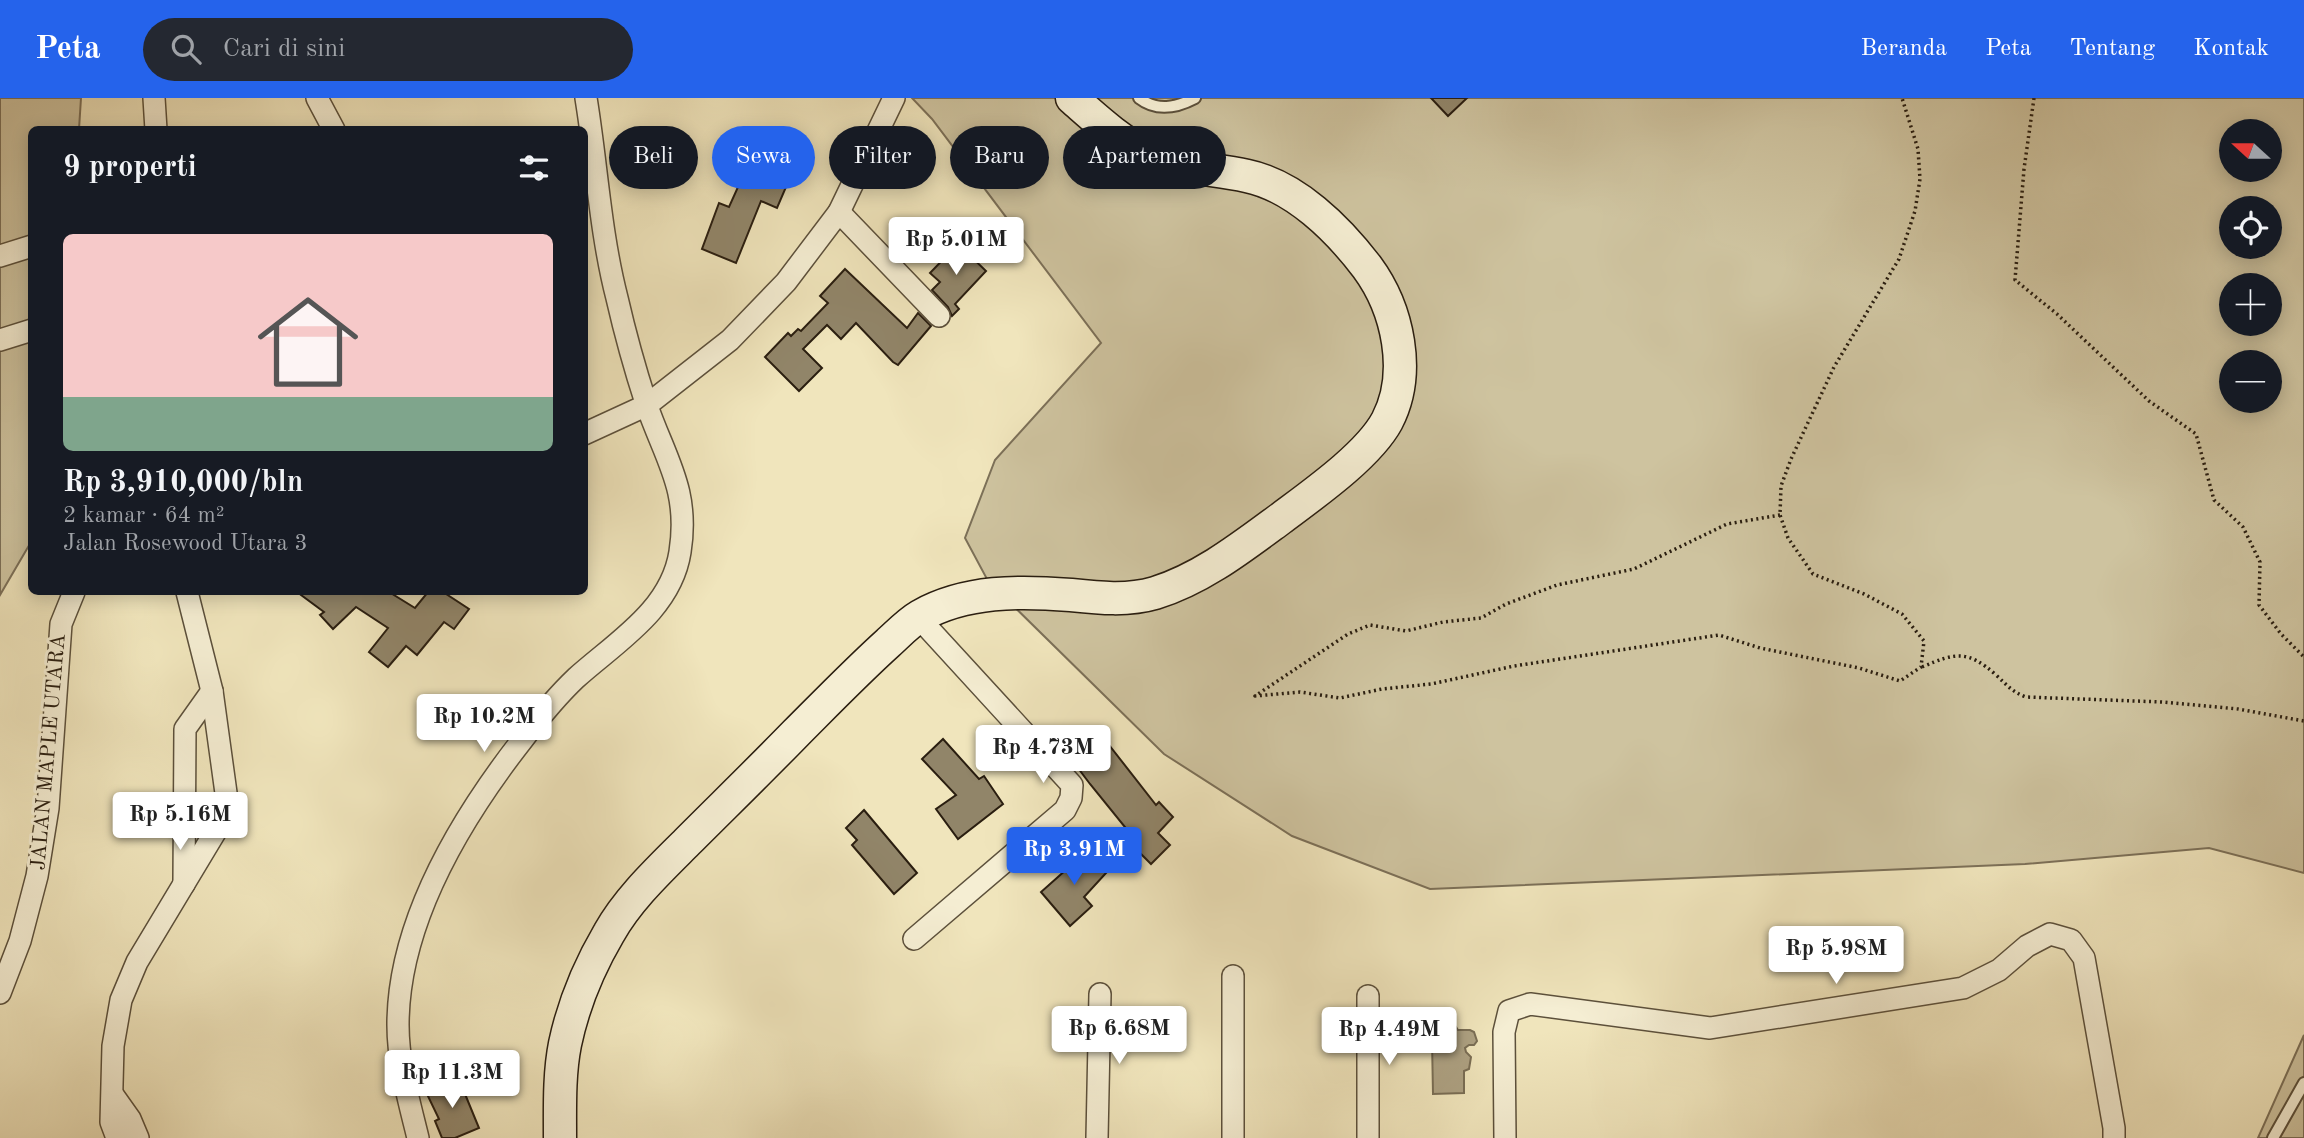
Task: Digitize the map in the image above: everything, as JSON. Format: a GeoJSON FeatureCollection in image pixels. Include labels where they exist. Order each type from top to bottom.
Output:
{"type":"FeatureCollection","features":[{"type":"Feature","properties":{"kind":"street"},"geometry":{"type":"LineString","coordinates":[[154,98],[156,126]]}},
{"type":"Feature","properties":{"kind":"street"},"geometry":{"type":"LineString","coordinates":[[317,98],[332,126]]}},
{"type":"Feature","properties":{"kind":"street"},"geometry":{"type":"LineString","coordinates":[[418,1138],[403,1076],[398,1025],[403,969],[423,907],[455,839],[495,775],[539,718],[574,680],[644,619],[670,585],[680,554],[684,513],[674,469],[647,405],[619,308],[606,247],[586,98]]}},
{"type":"Feature","properties":{"kind":"street"},"geometry":{"type":"LineString","coordinates":[[588,432],[647,405],[730,340],[786,282],[839,212],[894,98]]}},
{"type":"Feature","properties":{"kind":"street"},"geometry":{"type":"LineString","coordinates":[[560,1138],[565,1046],[582,988],[610,930],[651,879],[873,657],[918,617],[952,603],[991,594],[1044,593],[1115,599],[1154,594],[1196,576],[1247,544],[1318,490],[1369,446],[1387,421],[1398,385],[1399,346],[1390,308],[1368,268],[1320,216],[1286,190],[1249,176],[1186,168],[1145,153],[1102,125],[1072,98]]}},
{"type":"Feature","properties":{"kind":"street"},"geometry":{"type":"LineString","coordinates":[[839,212],[939,316]]}},
{"type":"Feature","properties":{"kind":"street"},"geometry":{"type":"LineString","coordinates":[[0,256],[28,247]]}},
{"type":"Feature","properties":{"kind":"street"},"geometry":{"type":"LineString","coordinates":[[0,340],[28,331]]}},
{"type":"Feature","properties":{"kind":"street","name":"JALAN MAPLE UTARA"},"geometry":{"type":"LineString","coordinates":[[0,993],[20,942],[37,876],[48,808],[61,624],[73,595]]}},
{"type":"Feature","properties":{"kind":"street"},"geometry":{"type":"LineString","coordinates":[[117,1138],[111,1122],[113,1046],[121,1000],[137,962],[223,819],[226,793],[212,691],[188,595]]}},
{"type":"Feature","properties":{"kind":"street"},"geometry":{"type":"LineString","coordinates":[[914,939],[1065,810],[1071,798],[1072,785],[918,617]]}},
{"type":"Feature","properties":{"kind":"street"},"geometry":{"type":"LineString","coordinates":[[184,886],[185,729],[212,691]]}},
{"type":"Feature","properties":{"kind":"street"},"geometry":{"type":"LineString","coordinates":[[1505,1138],[1504,1032],[1509,1011],[1530,1004],[1710,1028],[1963,988],[1999,970],[2027,946],[2050,934],[2071,940],[2084,958],[2114,1138]]}},
{"type":"Feature","properties":{"kind":"street"},"geometry":{"type":"LineString","coordinates":[[1233,976],[1233,1138]]}},
{"type":"Feature","properties":{"kind":"street"},"geometry":{"type":"LineString","coordinates":[[1097,1138],[1100,994]]}},
{"type":"Feature","properties":{"kind":"street"},"geometry":{"type":"LineString","coordinates":[[1368,996],[1368,1138]]}},
{"type":"Feature","properties":{"kind":"street"},"geometry":{"type":"LineString","coordinates":[[113,1095],[130,1119],[138,1138]]}},
{"type":"Feature","properties":{"kind":"lane"},"geometry":{"type":"LineString","coordinates":[[1139,98],[1166,108],[1181,106],[1191,98]]}},
{"type":"Feature","properties":{"kind":"lane"},"geometry":{"type":"LineString","coordinates":[[2273,1138],[2304,1083]]}},
{"type":"Feature","properties":{"kind":"path"},"geometry":{"type":"LineString","coordinates":[[1902,98],[1918,149],[1920,178],[1915,211],[1899,259],[1834,367],[1791,459],[1781,486],[1780,515],[1788,538],[1813,574],[1864,594],[1902,614],[1924,641],[1921,667]]}},
{"type":"Feature","properties":{"kind":"path"},"geometry":{"type":"LineString","coordinates":[[2034,98],[2024,169],[2014,280],[2057,314],[2149,401],[2196,433],[2214,500],[2243,527],[2260,562],[2259,605],[2281,634],[2304,657]]}},
{"type":"Feature","properties":{"kind":"path"},"geometry":{"type":"LineString","coordinates":[[1780,515],[1727,524],[1634,569],[1557,585],[1506,604],[1481,618],[1443,622],[1406,631],[1370,625],[1348,634],[1255,696],[1300,692],[1340,698],[1431,684],[1514,666],[1719,635],[1760,648],[1859,667],[1900,681],[1921,667],[1950,655],[1969,656],[1995,674],[2012,692],[2026,697],[2238,709],[2304,721]]}},
{"type":"Feature","properties":{"kind":"shaded area"},"geometry":{"type":"Polygon","coordinates":[[[0,98],[81,98],[79,126],[28,126],[28,547],[0,595],[0,98]]]}},
{"type":"Feature","properties":{"kind":"shaded area"},"geometry":{"type":"Polygon","coordinates":[[[912,98],[2304,98],[2304,873],[2209,848],[2025,864],[1430,889],[1292,836],[1164,754],[988,581],[965,538],[995,460],[1101,343],[985,189],[1049,189],[1049,126],[950,126],[950,143],[912,98]]]}},
{"type":"Feature","properties":{"kind":"shaded area"},"geometry":{"type":"Polygon","coordinates":[[[1450,1018],[1458,1030],[1474,1032],[1477,1041],[1465,1048],[1471,1057],[1469,1069],[1464,1071],[1464,1093],[1433,1094],[1432,1040],[1440,1040],[1446,1034],[1442,1023],[1450,1018]]]}},
{"type":"Feature","properties":{"kind":"shaded area"},"geometry":{"type":"Polygon","coordinates":[[[2304,1035],[2304,1138],[2258,1138],[2304,1035]]]}},
{"type":"Feature","properties":{"kind":"building"},"geometry":{"type":"Polygon","coordinates":[[[1431,98],[1467,98],[1448,116],[1431,98]]]}},
{"type":"Feature","properties":{"kind":"building"},"geometry":{"type":"Polygon","coordinates":[[[737,189],[785,189],[777,208],[761,201],[736,263],[702,249],[719,203],[729,207],[737,189]]]}},
{"type":"Feature","properties":{"kind":"building"},"geometry":{"type":"Polygon","coordinates":[[[958,244],[986,271],[955,304],[959,309],[952,316],[948,307],[932,290],[940,282],[930,273],[958,244]]]}},
{"type":"Feature","properties":{"kind":"building"},"geometry":{"type":"Polygon","coordinates":[[[845,269],[907,328],[918,313],[931,326],[898,365],[856,323],[841,339],[827,325],[803,349],[822,368],[799,391],[765,357],[788,333],[791,336],[798,329],[801,331],[828,303],[820,296],[845,269]]]}},
{"type":"Feature","properties":{"kind":"building"},"geometry":{"type":"Polygon","coordinates":[[[301,595],[394,595],[415,608],[426,595],[448,595],[469,609],[454,629],[444,622],[417,655],[406,646],[388,667],[369,652],[388,628],[356,607],[333,629],[320,615],[324,612],[301,595]]]}},
{"type":"Feature","properties":{"kind":"building"},"geometry":{"type":"Polygon","coordinates":[[[1102,736],[1156,805],[1159,802],[1173,817],[1158,833],[1170,845],[1151,864],[1140,853],[1128,865],[1112,850],[1129,832],[1072,760],[1102,736]]]}},
{"type":"Feature","properties":{"kind":"building"},"geometry":{"type":"Polygon","coordinates":[[[943,739],[979,779],[984,776],[1003,804],[958,839],[936,809],[956,795],[922,759],[943,739]]]}},
{"type":"Feature","properties":{"kind":"building"},"geometry":{"type":"Polygon","coordinates":[[[864,810],[917,873],[894,894],[852,845],[857,840],[846,828],[864,810]]]}},
{"type":"Feature","properties":{"kind":"building"},"geometry":{"type":"Polygon","coordinates":[[[1081,849],[1106,873],[1084,897],[1092,906],[1070,926],[1041,892],[1068,868],[1065,866],[1081,849]]]}},
{"type":"Feature","properties":{"kind":"building"},"geometry":{"type":"Polygon","coordinates":[[[458,1077],[479,1128],[455,1138],[442,1138],[435,1121],[439,1119],[426,1092],[458,1077]]]}}]}
